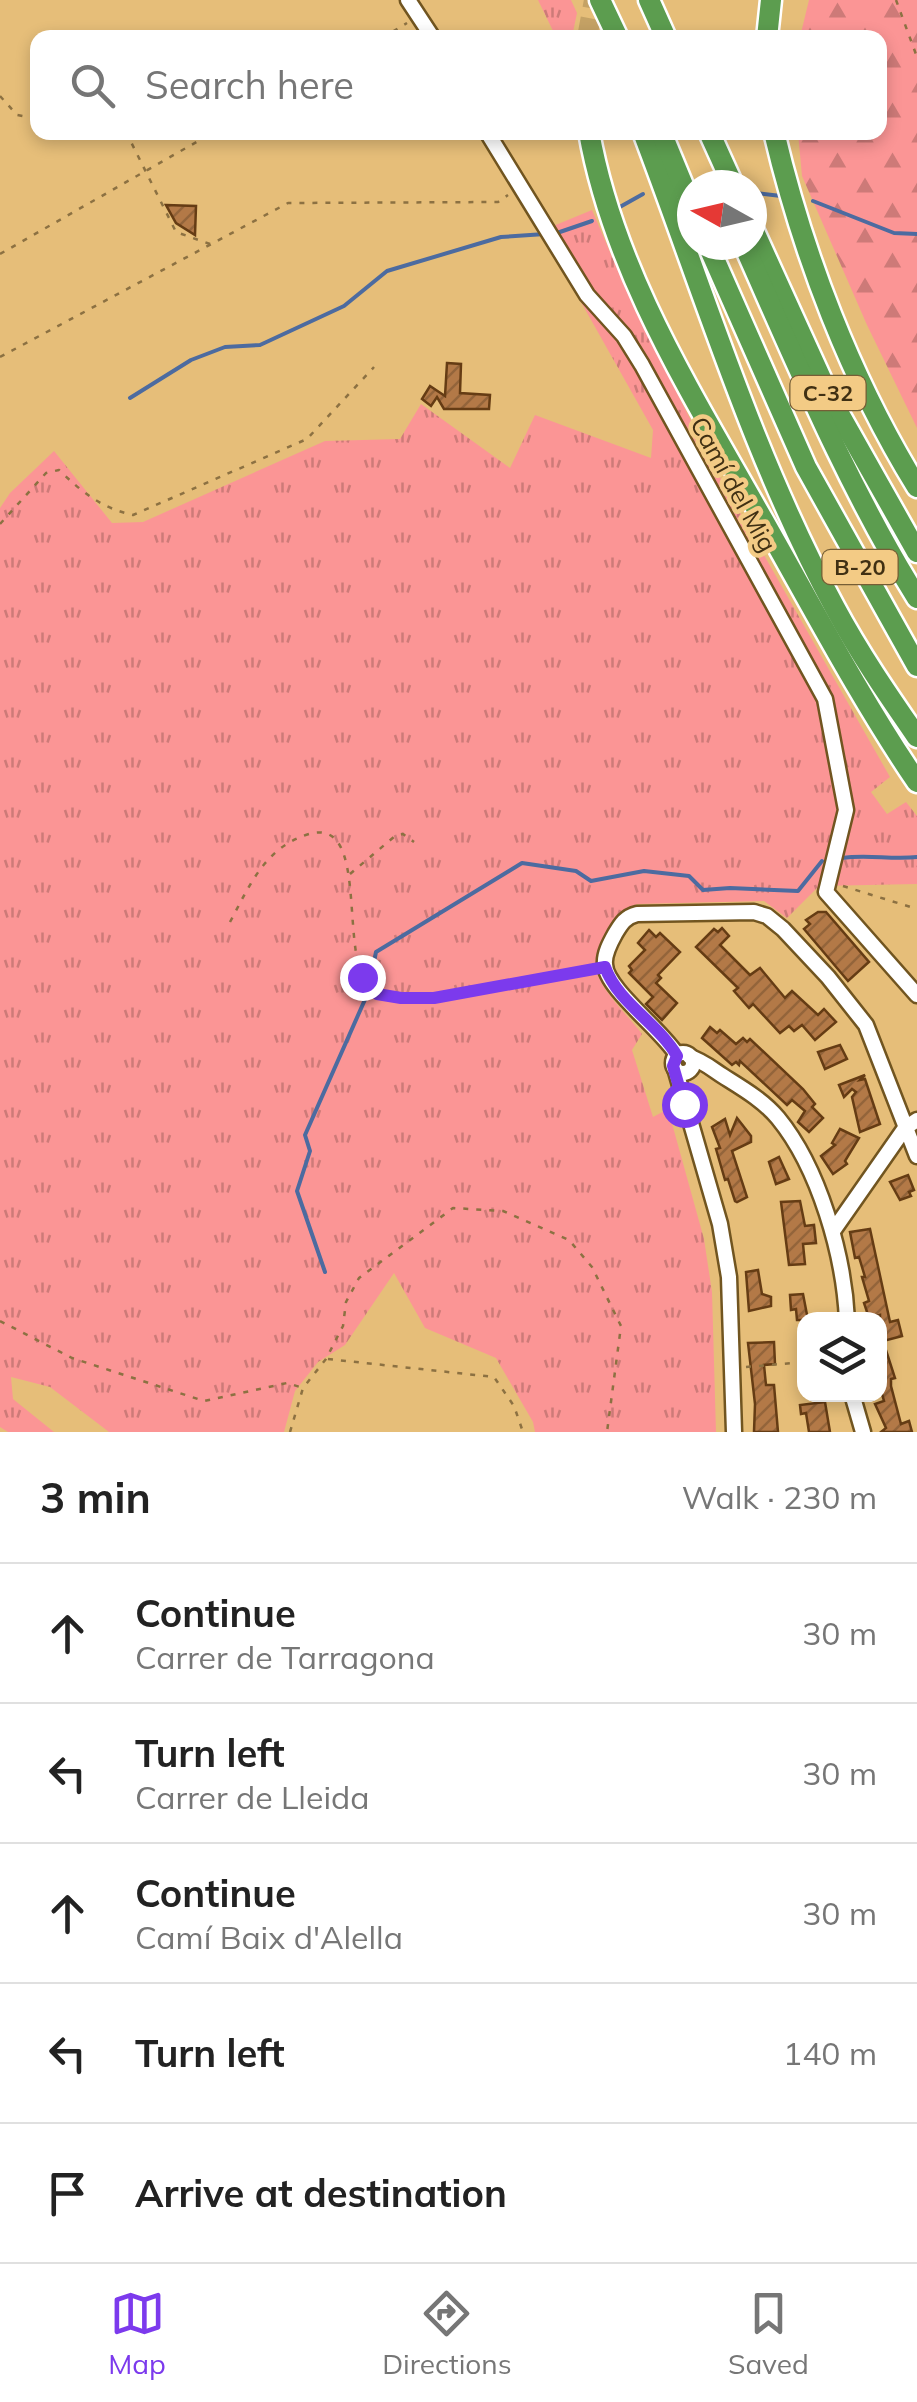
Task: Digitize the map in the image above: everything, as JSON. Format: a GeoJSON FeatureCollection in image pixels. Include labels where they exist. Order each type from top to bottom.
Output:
{"type":"FeatureCollection","features":[{"type":"Feature","properties":{"kind":"highway"},"geometry":{"type":"LineString","coordinates":[[597,0],[605,30]]}},
{"type":"Feature","properties":{"kind":"highway"},"geometry":{"type":"LineString","coordinates":[[597,0],[614,30]]}},
{"type":"Feature","properties":{"kind":"highway"},"geometry":{"type":"LineString","coordinates":[[637,0],[650,30]]}},
{"type":"Feature","properties":{"kind":"highway"},"geometry":{"type":"LineString","coordinates":[[649,0],[662,30]]}},
{"type":"Feature","properties":{"kind":"highway"},"geometry":{"type":"LineString","coordinates":[[768,30],[772,0]]}},
{"type":"Feature","properties":{"kind":"highway"},"geometry":{"type":"LineString","coordinates":[[591,140],[618,240],[661,336],[865,701],[917,782]]}},
{"type":"Feature","properties":{"kind":"highway"},"geometry":{"type":"LineString","coordinates":[[646,140],[744,411],[819,577],[865,701]]}},
{"type":"Feature","properties":{"kind":"highway"},"geometry":{"type":"LineString","coordinates":[[664,140],[677,171]]}},
{"type":"Feature","properties":{"kind":"highway"},"geometry":{"type":"LineString","coordinates":[[698,140],[711,170]]}},
{"type":"Feature","properties":{"kind":"highway"},"geometry":{"type":"LineString","coordinates":[[713,140],[726,170]]}},
{"type":"Feature","properties":{"kind":"highway"},"geometry":{"type":"LineString","coordinates":[[776,140],[786,182],[825,295],[861,382],[917,487]]}},
{"type":"Feature","properties":{"kind":"highway","name":"B-20"},"geometry":{"type":"LineString","coordinates":[[715,260],[806,467],[917,666]]}},
{"type":"Feature","properties":{"kind":"highway","name":"B-20"},"geometry":{"type":"LineString","coordinates":[[751,260],[825,426],[893,560],[917,598]]}},
{"type":"Feature","properties":{"kind":"highway","name":"C-32"},"geometry":{"type":"LineString","coordinates":[[767,260],[829,396],[917,552]]}},
{"type":"Feature","properties":{"kind":"highway"},"geometry":{"type":"LineString","coordinates":[[819,577],[882,688],[917,737]]}},
{"type":"Feature","properties":{"kind":"street"},"geometry":{"type":"LineString","coordinates":[[408,0],[428,30]]}},
{"type":"Feature","properties":{"kind":"street","name":"Camí del Mig"},"geometry":{"type":"LineString","coordinates":[[491,140],[587,295],[624,336],[642,365],[825,700],[846,810],[826,892],[917,995]]}},
{"type":"Feature","properties":{"kind":"street"},"geometry":{"type":"LineString","coordinates":[[734,1432],[728,1278],[720,1224],[684,1104],[684,1064],[666,1038],[636,1011],[605,967],[611,941],[630,916],[754,912],[766,916],[808,954],[866,1025],[911,1124],[917,1156]]}},
{"type":"Feature","properties":{"kind":"street"},"geometry":{"type":"LineString","coordinates":[[684,1064],[718,1072],[776,1116],[802,1156],[833,1231],[846,1312]]}},
{"type":"Feature","properties":{"kind":"street"},"geometry":{"type":"LineString","coordinates":[[833,1231],[911,1124]]}},
{"type":"Feature","properties":{"kind":"street"},"geometry":{"type":"LineString","coordinates":[[854,1402],[863,1432]]}},
{"type":"Feature","properties":{"kind":"path"},"geometry":{"type":"LineString","coordinates":[[896,0],[917,57]]}},
{"type":"Feature","properties":{"kind":"path"},"geometry":{"type":"LineString","coordinates":[[396,30],[420,16]]}},
{"type":"Feature","properties":{"kind":"path"},"geometry":{"type":"LineString","coordinates":[[0,96],[18,115],[30,117]]}},
{"type":"Feature","properties":{"kind":"path"},"geometry":{"type":"LineString","coordinates":[[130,140],[176,232],[211,244]]}},
{"type":"Feature","properties":{"kind":"path"},"geometry":{"type":"LineString","coordinates":[[0,254],[200,140]]}},
{"type":"Feature","properties":{"kind":"path"},"geometry":{"type":"LineString","coordinates":[[0,357],[288,203],[498,202],[521,185]]}},
{"type":"Feature","properties":{"kind":"path"},"geometry":{"type":"LineString","coordinates":[[0,524],[46,474],[59,470],[83,493],[110,510],[133,515],[307,439],[374,367]]}},
{"type":"Feature","properties":{"kind":"path"},"geometry":{"type":"LineString","coordinates":[[230,922],[265,859],[287,842],[313,832],[326,834],[342,847],[355,953],[365,984],[377,994],[434,998],[605,967]]}},
{"type":"Feature","properties":{"kind":"path"},"geometry":{"type":"LineString","coordinates":[[348,875],[395,836],[403,834],[414,842]]}},
{"type":"Feature","properties":{"kind":"path"},"geometry":{"type":"LineString","coordinates":[[830,873],[845,889],[917,909]]}},
{"type":"Feature","properties":{"kind":"path"},"geometry":{"type":"LineString","coordinates":[[290,1432],[302,1388],[326,1359],[343,1326],[346,1302],[359,1278],[453,1208],[503,1212],[570,1240],[592,1267],[621,1326],[607,1432]]}},
{"type":"Feature","properties":{"kind":"path"},"geometry":{"type":"LineString","coordinates":[[0,1320],[72,1358],[204,1401],[286,1383],[302,1388]]}},
{"type":"Feature","properties":{"kind":"path"},"geometry":{"type":"LineString","coordinates":[[326,1359],[494,1377],[514,1406],[523,1432]]}},
{"type":"Feature","properties":{"kind":"path"},"geometry":{"type":"LineString","coordinates":[[732,1368],[797,1363]]}},
{"type":"Feature","properties":{"kind":"green space"},"geometry":{"type":"Polygon","coordinates":[[[538,0],[571,0],[577,13],[573,30],[553,30],[538,0]]]}},
{"type":"Feature","properties":{"kind":"green space"},"geometry":{"type":"Polygon","coordinates":[[[809,0],[917,0],[917,428],[802,176],[799,140],[887,140],[887,30],[802,30],[809,0]]]}},
{"type":"Feature","properties":{"kind":"green space"},"geometry":{"type":"Polygon","coordinates":[[[592,210],[635,310],[718,474],[890,777],[871,792],[887,814],[906,802],[917,816],[917,884],[819,886],[787,918],[764,901],[637,904],[621,916],[600,945],[598,976],[642,1034],[632,1050],[653,1117],[668,1109],[704,1239],[712,1292],[716,1432],[535,1432],[496,1358],[425,1328],[394,1273],[345,1345],[318,1362],[295,1391],[284,1432],[109,1432],[50,1387],[11,1377],[13,1399],[54,1432],[8,1432],[0,1427],[0,508],[10,493],[54,451],[112,523],[143,522],[325,441],[400,439],[421,404],[510,468],[535,415],[651,458],[653,430],[541,231],[592,210]]]}},
{"type":"Feature","properties":{"kind":"building"},"geometry":{"type":"Polygon","coordinates":[[[166,205],[196,206],[195,235],[176,223],[166,205]]]}},
{"type":"Feature","properties":{"kind":"building"},"geometry":{"type":"Polygon","coordinates":[[[447,363],[461,364],[460,393],[490,395],[489,409],[444,409],[437,397],[431,406],[422,399],[430,386],[445,396],[447,363]]]}},
{"type":"Feature","properties":{"kind":"building"},"geometry":{"type":"Polygon","coordinates":[[[826,912],[869,962],[848,981],[804,929],[810,924],[806,920],[826,912]]]}},
{"type":"Feature","properties":{"kind":"building"},"geometry":{"type":"Polygon","coordinates":[[[722,928],[729,936],[720,945],[750,975],[760,968],[785,998],[792,991],[818,1015],[824,1009],[836,1022],[815,1040],[802,1025],[794,1031],[789,1026],[780,1033],[753,1004],[749,1008],[734,991],[738,988],[696,947],[714,929],[718,932],[722,928]]]}},
{"type":"Feature","properties":{"kind":"building"},"geometry":{"type":"Polygon","coordinates":[[[649,930],[656,937],[660,933],[680,952],[658,975],[661,978],[656,983],[677,1003],[662,1020],[646,1004],[653,997],[629,973],[629,966],[645,950],[638,943],[649,930]]]}},
{"type":"Feature","properties":{"kind":"building"},"geometry":{"type":"Polygon","coordinates":[[[710,1027],[736,1044],[743,1038],[747,1042],[750,1039],[803,1089],[823,1118],[809,1132],[798,1122],[805,1111],[792,1100],[787,1105],[740,1061],[739,1065],[732,1065],[702,1038],[710,1027]]]}},
{"type":"Feature","properties":{"kind":"building"},"geometry":{"type":"Polygon","coordinates":[[[840,1045],[847,1059],[825,1069],[818,1052],[840,1045]]]}},
{"type":"Feature","properties":{"kind":"building"},"geometry":{"type":"Polygon","coordinates":[[[865,1075],[860,1080],[865,1079],[880,1124],[860,1132],[852,1097],[856,1092],[852,1089],[844,1097],[839,1085],[865,1075]]]}},
{"type":"Feature","properties":{"kind":"building"},"geometry":{"type":"Polygon","coordinates":[[[737,1118],[751,1136],[751,1142],[732,1151],[747,1197],[737,1202],[728,1179],[725,1180],[712,1127],[725,1119],[730,1135],[737,1118]]]}},
{"type":"Feature","properties":{"kind":"building"},"geometry":{"type":"Polygon","coordinates":[[[840,1129],[859,1138],[845,1161],[847,1164],[833,1174],[821,1156],[835,1145],[832,1143],[840,1129]]]}},
{"type":"Feature","properties":{"kind":"building"},"geometry":{"type":"Polygon","coordinates":[[[779,1157],[789,1179],[776,1184],[769,1162],[779,1157]]]}},
{"type":"Feature","properties":{"kind":"building"},"geometry":{"type":"Polygon","coordinates":[[[908,1175],[914,1190],[909,1192],[911,1196],[900,1200],[890,1182],[908,1175]]]}},
{"type":"Feature","properties":{"kind":"building"},"geometry":{"type":"Polygon","coordinates":[[[800,1201],[805,1226],[814,1225],[816,1243],[803,1244],[805,1264],[789,1265],[781,1202],[800,1201]]]}},
{"type":"Feature","properties":{"kind":"building"},"geometry":{"type":"Polygon","coordinates":[[[870,1229],[890,1322],[898,1320],[902,1336],[887,1340],[887,1312],[867,1312],[865,1277],[859,1257],[855,1258],[850,1232],[870,1229]]]}},
{"type":"Feature","properties":{"kind":"building"},"geometry":{"type":"Polygon","coordinates":[[[758,1270],[762,1294],[771,1297],[771,1306],[749,1311],[746,1272],[758,1270]]]}},
{"type":"Feature","properties":{"kind":"building"},"geometry":{"type":"Polygon","coordinates":[[[803,1294],[806,1312],[797,1312],[797,1320],[796,1309],[791,1310],[790,1295],[803,1294]]]}},
{"type":"Feature","properties":{"kind":"building"},"geometry":{"type":"Polygon","coordinates":[[[774,1342],[775,1364],[764,1365],[766,1385],[774,1385],[778,1432],[754,1432],[748,1343],[774,1342]]]}},
{"type":"Feature","properties":{"kind":"building"},"geometry":{"type":"Polygon","coordinates":[[[887,1353],[895,1378],[891,1379],[891,1386],[901,1424],[909,1421],[912,1432],[881,1432],[886,1428],[875,1404],[887,1402],[887,1353]]]}},
{"type":"Feature","properties":{"kind":"building"},"geometry":{"type":"Polygon","coordinates":[[[825,1402],[830,1432],[809,1432],[806,1413],[801,1414],[800,1405],[825,1402]]]}},
{"type":"Feature","properties":{"kind":"waterway"},"geometry":{"type":"LineString","coordinates":[[618,208],[643,194]]}},
{"type":"Feature","properties":{"kind":"waterway"},"geometry":{"type":"LineString","coordinates":[[767,194],[781,196]]}},
{"type":"Feature","properties":{"kind":"waterway"},"geometry":{"type":"LineString","coordinates":[[813,201],[894,233],[917,234]]}},
{"type":"Feature","properties":{"kind":"waterway"},"geometry":{"type":"LineString","coordinates":[[554,234],[592,221]]}},
{"type":"Feature","properties":{"kind":"waterway"},"geometry":{"type":"LineString","coordinates":[[130,398],[191,360],[225,347],[260,345],[344,306],[387,271],[501,237],[545,234]]}},
{"type":"Feature","properties":{"kind":"waterway"},"geometry":{"type":"LineString","coordinates":[[842,858],[917,857]]}},
{"type":"Feature","properties":{"kind":"waterway"},"geometry":{"type":"LineString","coordinates":[[325,1272],[297,1191],[310,1151],[305,1135],[367,995],[376,952],[522,863],[576,871],[591,881],[644,871],[689,876],[703,890],[798,891],[822,861]]}},
{"type":"Feature","properties":{"kind":"tunnel"},"geometry":{"type":"LineString","coordinates":[[588,30],[594,0]]}},
{"type":"Feature","properties":{"kind":"route"},"geometry":{"type":"LineString","coordinates":[[362,977],[377,994],[420,999],[605,967],[636,1011],[666,1038],[677,1056],[673,1066],[684,1104]]}}]}
